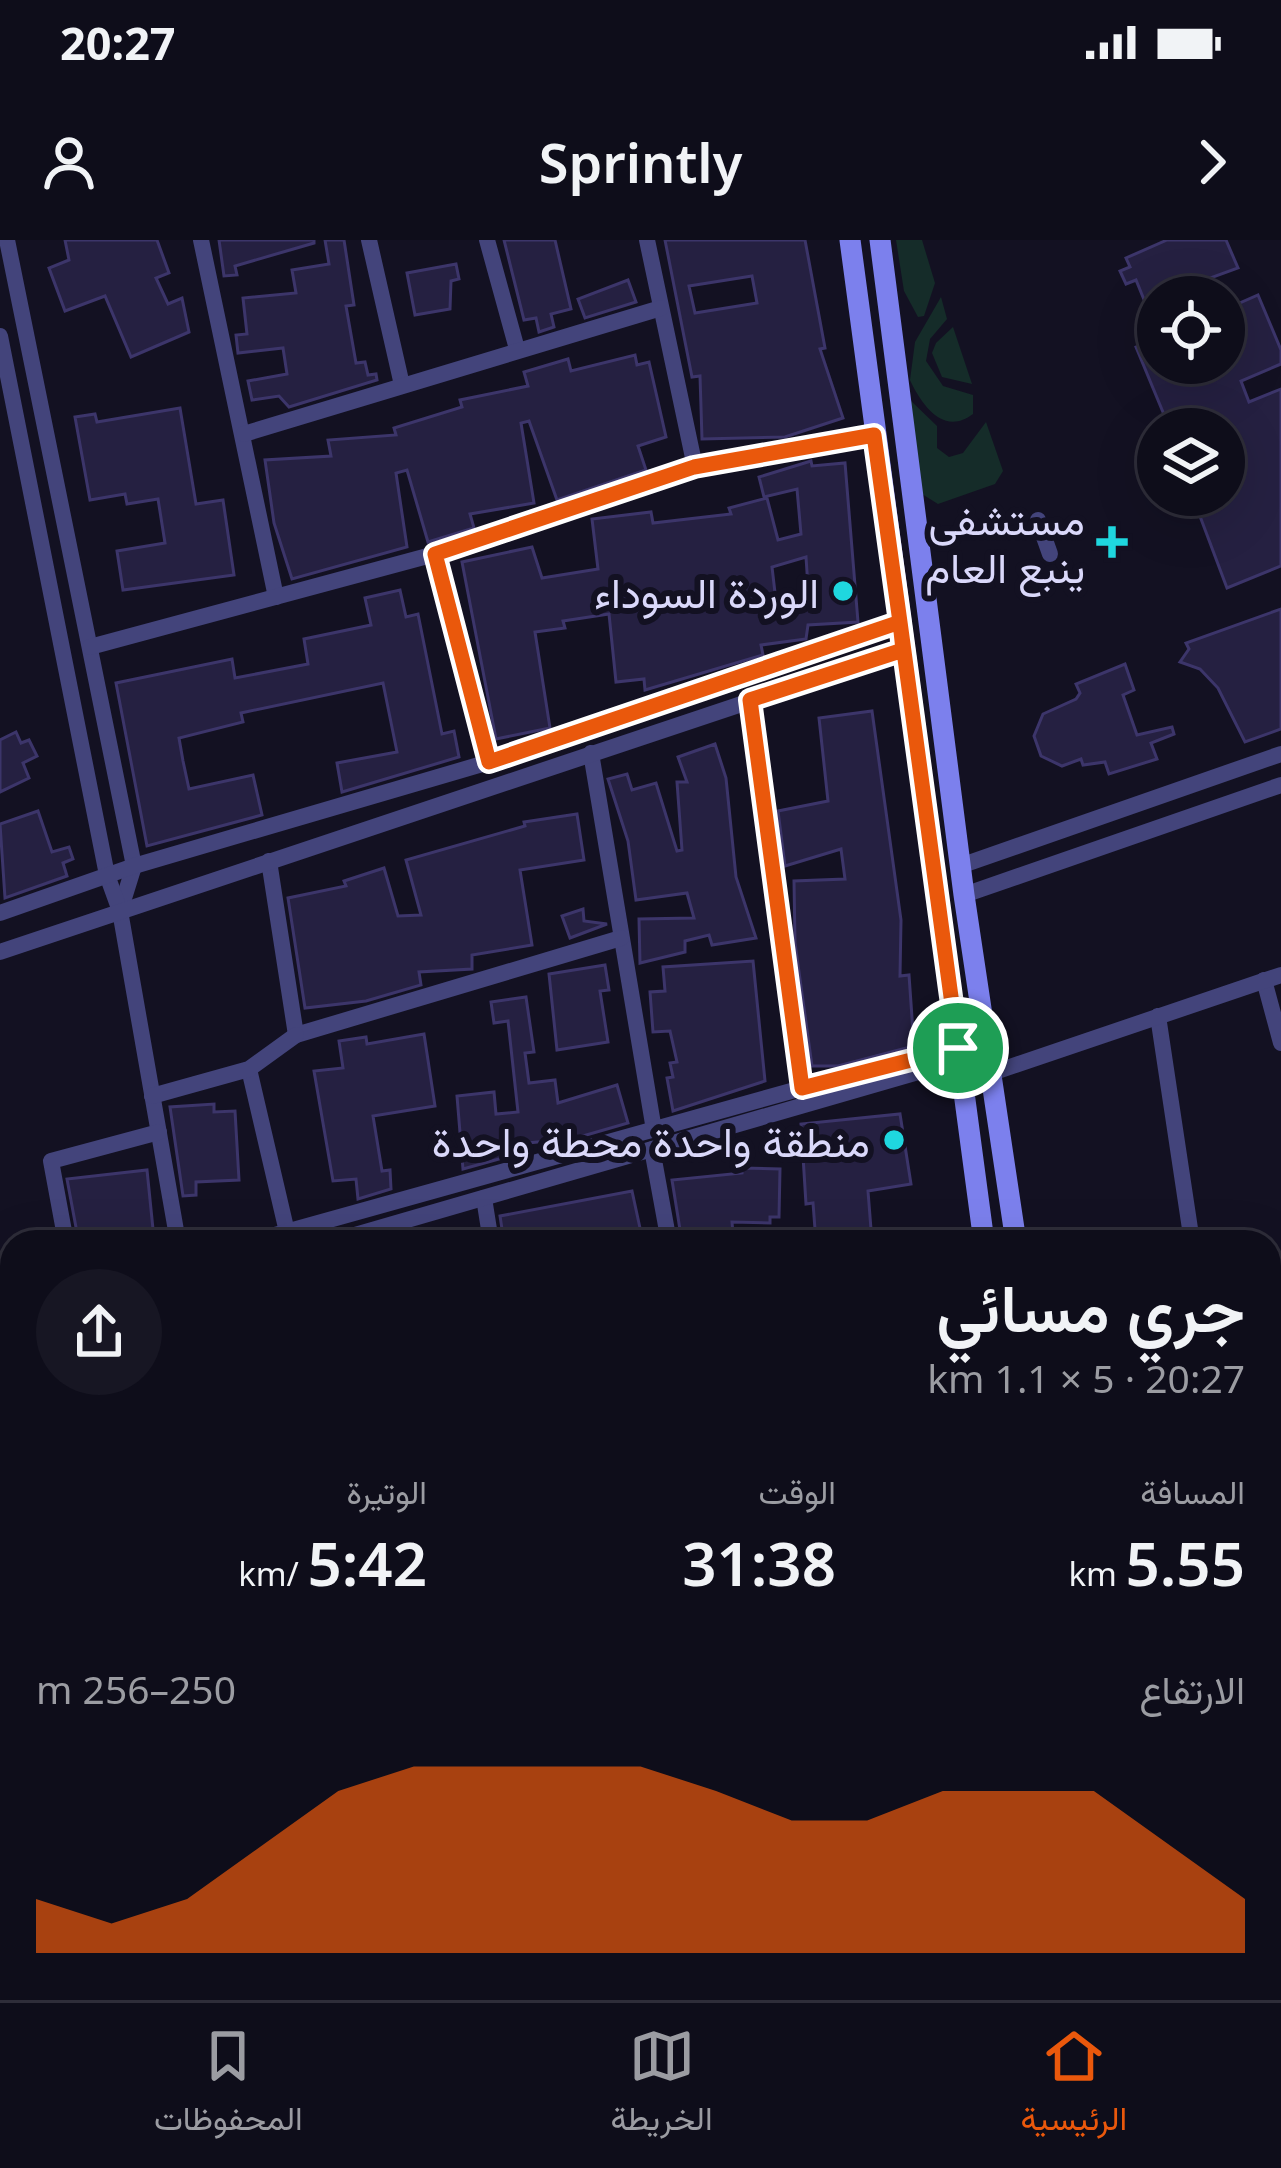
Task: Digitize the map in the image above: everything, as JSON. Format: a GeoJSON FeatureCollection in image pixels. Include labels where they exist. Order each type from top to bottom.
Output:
{"type":"FeatureCollection","features":[{"type":"Feature","properties":{"kind":"main road"},"geometry":{"type":"LineString","coordinates":[[850,240],[982,1230]]}},
{"type":"Feature","properties":{"kind":"main road"},"geometry":{"type":"LineString","coordinates":[[880,240],[960,866],[1014,1230]]}},
{"type":"Feature","properties":{"kind":"main road"},"geometry":{"type":"LineString","coordinates":[[971,1150],[999,1144]]}},
{"type":"Feature","properties":{"kind":"street"},"geometry":{"type":"LineString","coordinates":[[7,240],[134,866],[120,911]]}},
{"type":"Feature","properties":{"kind":"street"},"geometry":{"type":"LineString","coordinates":[[201,240],[276,597]]}},
{"type":"Feature","properties":{"kind":"street"},"geometry":{"type":"LineString","coordinates":[[369,240],[402,385]]}},
{"type":"Feature","properties":{"kind":"street"},"geometry":{"type":"LineString","coordinates":[[487,240],[518,350]]}},
{"type":"Feature","properties":{"kind":"street"},"geometry":{"type":"LineString","coordinates":[[647,240],[694,467]]}},
{"type":"Feature","properties":{"kind":"street"},"geometry":{"type":"LineString","coordinates":[[244,434],[661,308]]}},
{"type":"Feature","properties":{"kind":"street"},"geometry":{"type":"LineString","coordinates":[[0,336],[7,411],[107,875],[120,911],[176,1230]]}},
{"type":"Feature","properties":{"kind":"street"},"geometry":{"type":"LineString","coordinates":[[90,647],[435,554],[694,467],[874,435]]}},
{"type":"Feature","properties":{"kind":"street"},"geometry":{"type":"LineString","coordinates":[[1038,520],[1050,554]]}},
{"type":"Feature","properties":{"kind":"street"},"geometry":{"type":"LineString","coordinates":[[435,554],[489,762]]}},
{"type":"Feature","properties":{"kind":"street"},"geometry":{"type":"LineString","coordinates":[[0,913],[134,866],[489,762],[900,622]]}},
{"type":"Feature","properties":{"kind":"street"},"geometry":{"type":"LineString","coordinates":[[0,952],[903,650]]}},
{"type":"Feature","properties":{"kind":"street"},"geometry":{"type":"LineString","coordinates":[[750,700],[802,1088]]}},
{"type":"Feature","properties":{"kind":"street"},"geometry":{"type":"LineString","coordinates":[[591,753],[667,1230]]}},
{"type":"Feature","properties":{"kind":"street"},"geometry":{"type":"LineString","coordinates":[[960,866],[1281,754]]}},
{"type":"Feature","properties":{"kind":"street"},"geometry":{"type":"LineString","coordinates":[[964,895],[1281,784]]}},
{"type":"Feature","properties":{"kind":"street"},"geometry":{"type":"LineString","coordinates":[[269,861],[296,1035]]}},
{"type":"Feature","properties":{"kind":"street"},"geometry":{"type":"LineString","coordinates":[[152,1096],[249,1069],[296,1035],[621,938]]}},
{"type":"Feature","properties":{"kind":"street"},"geometry":{"type":"LineString","coordinates":[[989,1074],[1273,977],[1281,1043]]}},
{"type":"Feature","properties":{"kind":"street"},"geometry":{"type":"LineString","coordinates":[[1158,1016],[1190,1230]]}},
{"type":"Feature","properties":{"kind":"street"},"geometry":{"type":"LineString","coordinates":[[295,1230],[986,1048]]}},
{"type":"Feature","properties":{"kind":"street"},"geometry":{"type":"LineString","coordinates":[[373,1230],[484,1198],[802,1088],[958,1056]]}},
{"type":"Feature","properties":{"kind":"street"},"geometry":{"type":"LineString","coordinates":[[249,1069],[287,1230]]}},
{"type":"Feature","properties":{"kind":"street"},"geometry":{"type":"LineString","coordinates":[[64,1230],[51,1161],[159,1132]]}},
{"type":"Feature","properties":{"kind":"street"},"geometry":{"type":"LineString","coordinates":[[484,1198],[489,1230]]}},
{"type":"Feature","properties":{"kind":"green space"},"geometry":{"type":"Polygon","coordinates":[[[896,240],[922,240],[935,283],[924,316],[918,317],[904,291],[896,240]]]}},
{"type":"Feature","properties":{"kind":"green space"},"geometry":{"type":"Polygon","coordinates":[[[941,297],[947,319],[930,339],[926,361],[943,386],[973,395],[973,414],[953,422],[935,415],[910,380],[915,342],[941,297]]]}},
{"type":"Feature","properties":{"kind":"green space"},"geometry":{"type":"Polygon","coordinates":[[[953,327],[972,384],[942,377],[932,353],[953,327]]]}},
{"type":"Feature","properties":{"kind":"green space"},"geometry":{"type":"Polygon","coordinates":[[[909,399],[937,426],[937,448],[949,457],[963,453],[986,422],[1003,471],[995,484],[938,504],[922,494],[909,399]]]}},
{"type":"Feature","properties":{"kind":"building"},"geometry":{"type":"Polygon","coordinates":[[[65,240],[157,240],[169,273],[156,278],[168,304],[182,298],[189,332],[131,357],[105,296],[65,311],[49,268],[69,260],[65,240]]]}},
{"type":"Feature","properties":{"kind":"building"},"geometry":{"type":"Polygon","coordinates":[[[219,240],[314,243],[235,266],[237,275],[224,276],[219,240]]]}},
{"type":"Feature","properties":{"kind":"building"},"geometry":{"type":"Polygon","coordinates":[[[325,240],[344,240],[354,305],[346,306],[356,363],[365,362],[368,375],[376,374],[377,380],[289,407],[279,396],[252,400],[248,381],[287,374],[283,348],[238,353],[236,335],[247,334],[243,298],[296,293],[292,270],[329,264],[325,240]]]}},
{"type":"Feature","properties":{"kind":"building"},"geometry":{"type":"Polygon","coordinates":[[[504,240],[555,240],[571,309],[551,314],[554,327],[539,332],[536,318],[524,320],[504,240]]]}},
{"type":"Feature","properties":{"kind":"building"},"geometry":{"type":"Polygon","coordinates":[[[665,240],[805,240],[825,348],[820,349],[843,418],[785,437],[702,439],[700,376],[692,377],[665,240]],[[752,276],[689,286],[695,313],[757,303],[752,276]]]}},
{"type":"Feature","properties":{"kind":"building"},"geometry":{"type":"Polygon","coordinates":[[[1167,240],[1226,240],[1238,268],[1216,276],[1137,276],[1137,282],[1126,284],[1120,271],[1130,267],[1126,258],[1167,240]]]}},
{"type":"Feature","properties":{"kind":"building"},"geometry":{"type":"Polygon","coordinates":[[[456,264],[459,279],[451,281],[450,309],[415,315],[407,273],[456,264]]]}},
{"type":"Feature","properties":{"kind":"building"},"geometry":{"type":"Polygon","coordinates":[[[628,280],[636,302],[585,318],[578,299],[628,280]]]}},
{"type":"Feature","properties":{"kind":"building"},"geometry":{"type":"Polygon","coordinates":[[[1258,295],[1281,350],[1281,364],[1245,379],[1245,301],[1258,295]]]}},
{"type":"Feature","properties":{"kind":"building"},"geometry":{"type":"Polygon","coordinates":[[[635,355],[637,365],[649,362],[666,437],[638,446],[646,470],[557,500],[529,421],[521,423],[534,503],[470,514],[474,528],[428,542],[407,470],[396,473],[407,547],[292,579],[274,523],[265,460],[331,456],[328,440],[396,435],[394,428],[462,407],[460,400],[528,386],[524,372],[568,359],[571,371],[635,355]]]}},
{"type":"Feature","properties":{"kind":"building"},"geometry":{"type":"Polygon","coordinates":[[[1151,384],[1242,384],[1249,402],[1281,389],[1281,566],[1227,588],[1200,516],[1245,516],[1245,408],[1161,408],[1151,384]]]}},
{"type":"Feature","properties":{"kind":"building"},"geometry":{"type":"Polygon","coordinates":[[[180,408],[196,504],[223,500],[234,575],[123,590],[117,551],[165,543],[158,499],[127,504],[125,494],[90,500],[75,417],[95,414],[97,422],[180,408]]]}},
{"type":"Feature","properties":{"kind":"building"},"geometry":{"type":"Polygon","coordinates":[[[811,461],[812,466],[845,463],[858,622],[808,625],[806,639],[761,645],[763,655],[645,690],[644,679],[616,682],[609,614],[563,621],[565,628],[535,632],[550,728],[496,739],[462,562],[532,547],[542,578],[598,569],[592,519],[651,512],[653,523],[731,514],[729,508],[767,498],[778,540],[801,534],[797,489],[764,497],[759,477],[811,461]],[[806,557],[772,567],[777,610],[809,602],[806,557]]]}},
{"type":"Feature","properties":{"kind":"building"},"geometry":{"type":"Polygon","coordinates":[[[400,590],[406,617],[418,614],[442,734],[454,731],[459,757],[342,792],[337,763],[397,752],[383,683],[241,713],[243,722],[179,738],[183,761],[189,789],[253,775],[262,815],[147,846],[116,683],[232,659],[235,678],[308,664],[304,639],[371,625],[365,598],[400,590]]]}},
{"type":"Feature","properties":{"kind":"building"},"geometry":{"type":"Polygon","coordinates":[[[1281,609],[1281,729],[1245,742],[1218,688],[1200,669],[1180,662],[1189,649],[1186,643],[1281,609]]]}},
{"type":"Feature","properties":{"kind":"building"},"geometry":{"type":"Polygon","coordinates":[[[1125,664],[1134,690],[1123,695],[1137,735],[1172,727],[1174,734],[1151,743],[1157,759],[1109,774],[1105,762],[1083,765],[1081,759],[1062,766],[1041,756],[1034,736],[1043,714],[1076,699],[1080,693],[1076,684],[1125,664]]]}},
{"type":"Feature","properties":{"kind":"building"},"geometry":{"type":"Polygon","coordinates":[[[872,711],[901,920],[900,976],[909,975],[914,1046],[838,1066],[812,1066],[795,943],[794,881],[845,879],[841,849],[785,866],[778,811],[828,801],[819,718],[872,711]]]}},
{"type":"Feature","properties":{"kind":"building"},"geometry":{"type":"Polygon","coordinates":[[[16,732],[21,743],[29,740],[37,756],[23,763],[29,778],[0,792],[0,740],[16,732]]]}},
{"type":"Feature","properties":{"kind":"building"},"geometry":{"type":"Polygon","coordinates":[[[715,744],[726,778],[736,877],[756,938],[712,945],[709,935],[685,941],[685,952],[640,963],[639,919],[694,918],[687,893],[636,900],[628,841],[608,779],[627,774],[632,790],[656,783],[677,851],[682,850],[677,782],[687,782],[678,757],[715,744]]]}},
{"type":"Feature","properties":{"kind":"building"},"geometry":{"type":"Polygon","coordinates":[[[38,811],[52,852],[69,847],[73,859],[63,863],[67,876],[5,898],[0,824],[38,811]]]}},
{"type":"Feature","properties":{"kind":"building"},"geometry":{"type":"Polygon","coordinates":[[[577,814],[584,860],[520,870],[532,945],[472,955],[472,969],[419,972],[421,985],[366,1001],[305,1008],[288,898],[346,886],[344,881],[384,868],[398,916],[421,915],[406,860],[525,826],[524,822],[577,814]]]}},
{"type":"Feature","properties":{"kind":"building"},"geometry":{"type":"Polygon","coordinates":[[[583,909],[584,921],[607,924],[570,938],[562,916],[583,909]]]}},
{"type":"Feature","properties":{"kind":"building"},"geometry":{"type":"Polygon","coordinates":[[[753,961],[765,1081],[673,1111],[667,1078],[673,1077],[670,1063],[677,1062],[670,1031],[653,1032],[650,992],[665,991],[663,967],[753,961]]]}},
{"type":"Feature","properties":{"kind":"building"},"geometry":{"type":"Polygon","coordinates":[[[605,965],[609,990],[600,991],[608,1042],[557,1050],[549,974],[605,965]]]}},
{"type":"Feature","properties":{"kind":"building"},"geometry":{"type":"Polygon","coordinates":[[[526,997],[534,1052],[525,1053],[529,1083],[555,1080],[558,1103],[617,1085],[628,1123],[576,1138],[509,1145],[510,1156],[463,1169],[457,1096],[494,1092],[496,1114],[518,1112],[508,1021],[494,1023],[491,1002],[526,997]]]}},
{"type":"Feature","properties":{"kind":"building"},"geometry":{"type":"Polygon","coordinates":[[[424,1034],[435,1106],[373,1116],[382,1171],[390,1170],[391,1189],[358,1199],[356,1179],[333,1181],[314,1071],[343,1068],[339,1041],[366,1037],[367,1044],[424,1034]]]}},
{"type":"Feature","properties":{"kind":"building"},"geometry":{"type":"Polygon","coordinates":[[[214,1104],[214,1112],[235,1111],[239,1180],[196,1182],[196,1195],[183,1196],[170,1107],[214,1104]]]}},
{"type":"Feature","properties":{"kind":"building"},"geometry":{"type":"Polygon","coordinates":[[[900,1114],[911,1184],[868,1191],[871,1230],[815,1230],[813,1203],[806,1204],[801,1124],[900,1114]]]}},
{"type":"Feature","properties":{"kind":"building"},"geometry":{"type":"Polygon","coordinates":[[[742,1168],[780,1169],[779,1217],[770,1217],[770,1223],[732,1222],[733,1230],[680,1230],[672,1180],[742,1173],[742,1168]]]}},
{"type":"Feature","properties":{"kind":"building"},"geometry":{"type":"Polygon","coordinates":[[[147,1170],[153,1229],[77,1230],[67,1179],[147,1170]]]}},
{"type":"Feature","properties":{"kind":"building"},"geometry":{"type":"Polygon","coordinates":[[[632,1191],[640,1230],[502,1230],[500,1216],[632,1191]]]}},
{"type":"Feature","properties":{"kind":"place","name":"مستشفى ينبع العام"},"geometry":{"type":"Point","coordinates":[1112,542]}},
{"type":"Feature","properties":{"kind":"place","name":"الوردة السوداء"},"geometry":{"type":"Point","coordinates":[843,591]}},
{"type":"Feature","properties":{"kind":"place","name":"منطقة واحدة محطة واحدة"},"geometry":{"type":"Point","coordinates":[894,1140]}},
{"type":"Feature","properties":{"kind":"route"},"geometry":{"type":"LineString","coordinates":[[958,1048],[802,1088],[750,700],[903,650],[900,622],[874,435],[694,467],[435,554],[489,762],[900,622],[958,1048]]}}]}
